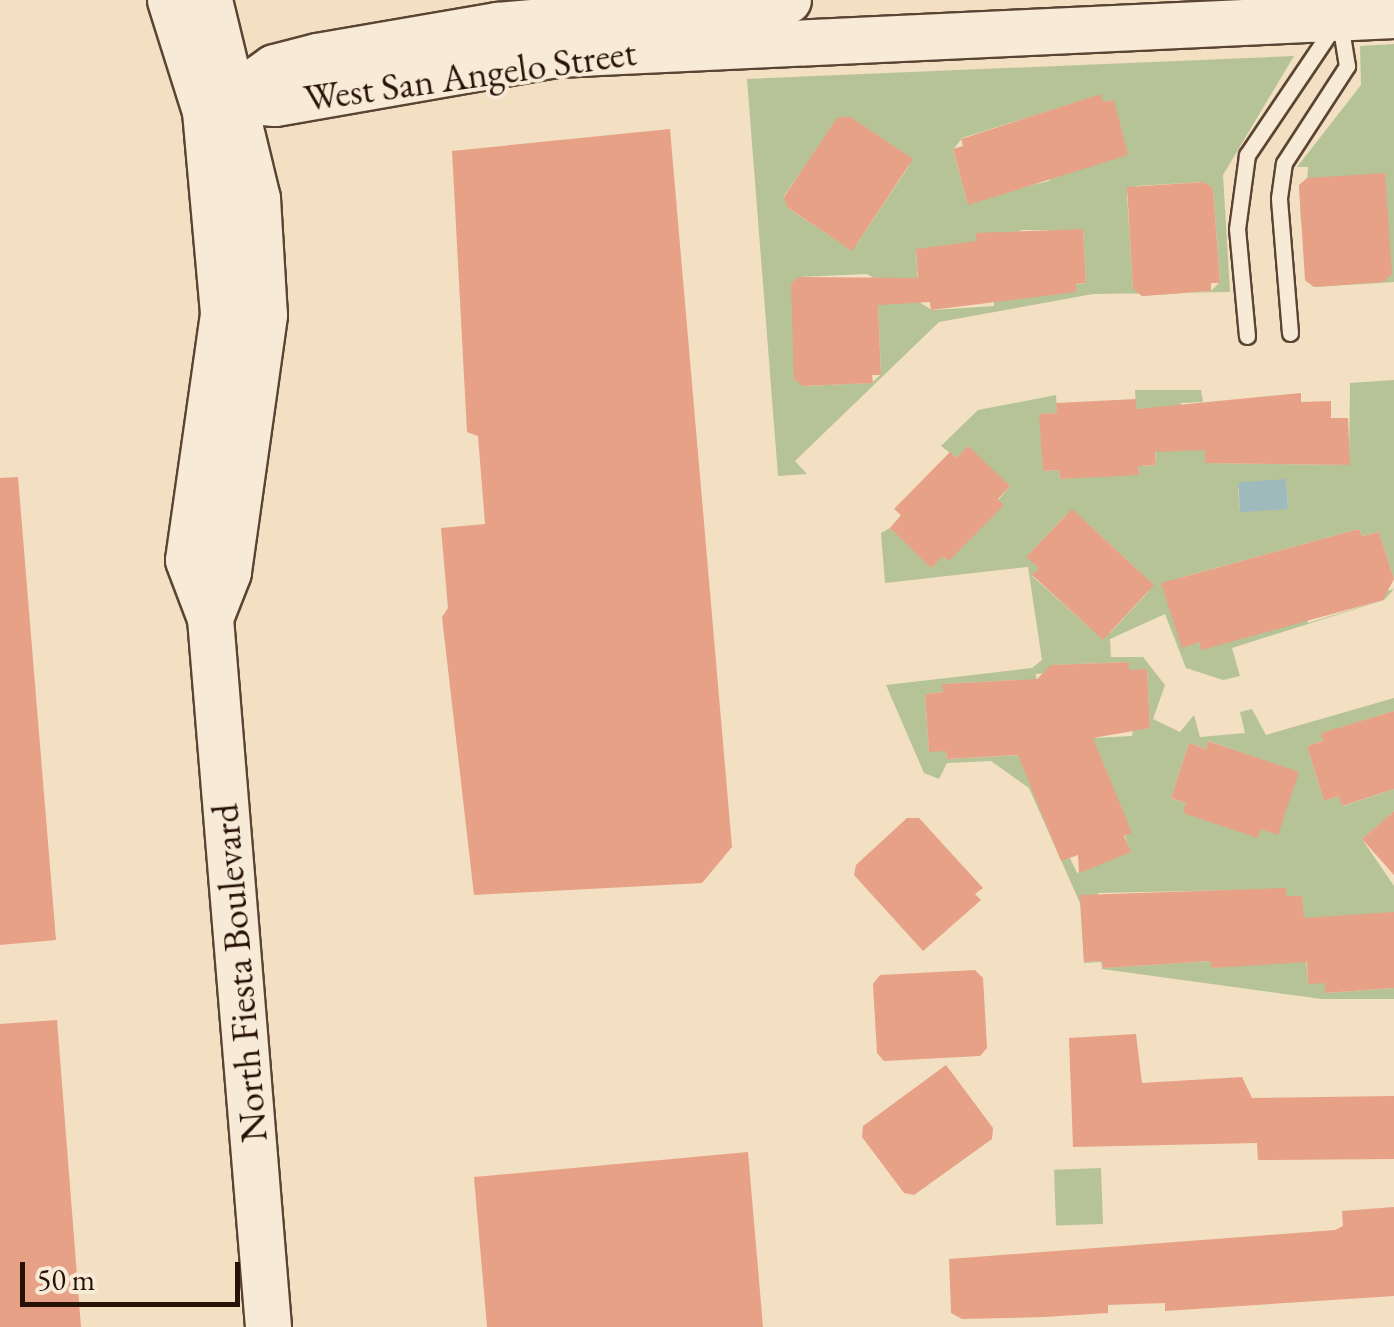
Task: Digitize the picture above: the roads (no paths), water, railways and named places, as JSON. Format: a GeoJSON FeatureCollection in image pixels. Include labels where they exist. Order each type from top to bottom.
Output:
{"type":"FeatureCollection","features":[{"type":"Feature","properties":{"kind":"street","name":"North Fiesta Boulevard"},"geometry":{"type":"LineString","coordinates":[[170,0],[220,106],[257,198],[264,315],[228,572],[210,618],[268,1327]]}},
{"type":"Feature","properties":{"kind":"street","name":"North Fiesta Boulevard"},"geometry":{"type":"LineString","coordinates":[[208,0],[220,106]]}},
{"type":"Feature","properties":{"kind":"street","name":"West San Angelo Street"},"geometry":{"type":"LineString","coordinates":[[220,106],[274,67],[335,53],[497,25],[788,0]]}},
{"type":"Feature","properties":{"kind":"street","name":"West San Angelo Street"},"geometry":{"type":"LineString","coordinates":[[220,106],[275,104],[557,54],[1338,9],[1394,14]]}},
{"type":"Feature","properties":{"kind":"lane"},"geometry":{"type":"LineString","coordinates":[[1290,334],[1279,198],[1284,163],[1347,66],[1338,9]]}},
{"type":"Feature","properties":{"kind":"lane"},"geometry":{"type":"LineString","coordinates":[[1247,336],[1237,230],[1246,155],[1338,9]]}},
{"type":"Feature","properties":{"kind":"water"},"geometry":{"type":"Polygon","coordinates":[[[1286,479],[1288,509],[1240,512],[1238,482],[1286,479]]]}}]}
